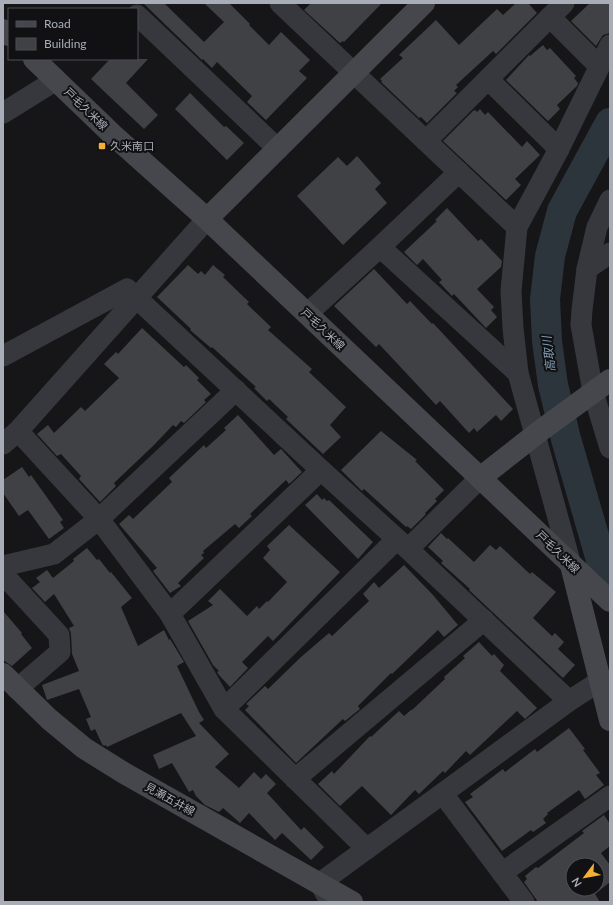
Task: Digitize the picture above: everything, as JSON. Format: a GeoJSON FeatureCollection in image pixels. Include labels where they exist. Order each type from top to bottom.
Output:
{"type":"FeatureCollection","features":[{"type":"Feature","properties":{"kind":"main road"},"geometry":{"type":"LineString","coordinates":[[207,219],[421,4]]}},
{"type":"Feature","properties":{"kind":"main road","name":"戸毛久米線"},"geometry":{"type":"LineString","coordinates":[[35,60],[113,135],[207,219],[610,601]]}},
{"type":"Feature","properties":{"kind":"main road"},"geometry":{"type":"LineString","coordinates":[[480,478],[537,433],[596,391]]}},
{"type":"Feature","properties":{"kind":"main road"},"geometry":{"type":"LineString","coordinates":[[577,570],[600,681],[610,720]]}},
{"type":"Feature","properties":{"kind":"main road","name":"見瀬五井線"},"geometry":{"type":"LineString","coordinates":[[10,681],[49,719],[84,748],[325,893],[352,902]]}},
{"type":"Feature","properties":{"kind":"street"},"geometry":{"type":"LineString","coordinates":[[280,3],[517,227]]}},
{"type":"Feature","properties":{"kind":"street"},"geometry":{"type":"LineString","coordinates":[[426,141],[557,10],[599,66]]}},
{"type":"Feature","properties":{"kind":"street"},"geometry":{"type":"LineString","coordinates":[[138,16],[278,149]]}},
{"type":"Feature","properties":{"kind":"street"},"geometry":{"type":"LineString","coordinates":[[577,570],[518,373],[511,291],[517,227],[559,150],[610,45]]}},
{"type":"Feature","properties":{"kind":"street"},"geometry":{"type":"LineString","coordinates":[[488,79],[559,150]]}},
{"type":"Feature","properties":{"kind":"street"},"geometry":{"type":"LineString","coordinates":[[3,113],[56,80]]}},
{"type":"Feature","properties":{"kind":"street"},"geometry":{"type":"LineString","coordinates":[[307,314],[459,172]]}},
{"type":"Feature","properties":{"kind":"street"},"geometry":{"type":"LineString","coordinates":[[610,200],[597,227],[587,269],[582,310],[582,325],[610,448]]}},
{"type":"Feature","properties":{"kind":"street"},"geometry":{"type":"LineString","coordinates":[[207,219],[11,438],[99,519],[170,614],[224,709],[367,849]]}},
{"type":"Feature","properties":{"kind":"street"},"geometry":{"type":"LineString","coordinates":[[380,247],[518,373]]}},
{"type":"Feature","properties":{"kind":"street"},"geometry":{"type":"LineString","coordinates":[[587,269],[610,253]]}},
{"type":"Feature","properties":{"kind":"street"},"geometry":{"type":"LineString","coordinates":[[3,356],[127,289],[138,297],[569,701]]}},
{"type":"Feature","properties":{"kind":"street"},"geometry":{"type":"LineString","coordinates":[[3,566],[54,554],[99,519],[236,390]]}},
{"type":"Feature","properties":{"kind":"street"},"geometry":{"type":"LineString","coordinates":[[170,614],[321,470]]}},
{"type":"Feature","properties":{"kind":"street"},"geometry":{"type":"LineString","coordinates":[[224,709],[402,544],[480,478]]}},
{"type":"Feature","properties":{"kind":"street"},"geometry":{"type":"LineString","coordinates":[[3,574],[59,635],[60,652],[10,681]]}},
{"type":"Feature","properties":{"kind":"street"},"geometry":{"type":"LineString","coordinates":[[295,779],[484,620]]}},
{"type":"Feature","properties":{"kind":"street"},"geometry":{"type":"LineString","coordinates":[[325,893],[367,849],[569,701],[600,681]]}},
{"type":"Feature","properties":{"kind":"street"},"geometry":{"type":"LineString","coordinates":[[443,794],[524,902]]}},
{"type":"Feature","properties":{"kind":"street"},"geometry":{"type":"LineString","coordinates":[[502,873],[610,796]]}},
{"type":"Feature","properties":{"kind":"building"},"geometry":{"type":"Polygon","coordinates":[[[143,3],[164,3],[204,42],[224,22],[204,3],[229,3],[269,45],[281,32],[310,60],[299,71],[307,78],[266,120],[247,102],[252,96],[217,62],[212,68],[143,3]]]}},
{"type":"Feature","properties":{"kind":"building"},"geometry":{"type":"Polygon","coordinates":[[[311,3],[382,3],[344,42],[343,41],[340,43],[304,10],[311,3]]]}},
{"type":"Feature","properties":{"kind":"building"},"geometry":{"type":"Polygon","coordinates":[[[516,3],[528,3],[537,13],[496,54],[493,51],[456,85],[458,87],[454,91],[457,93],[427,123],[421,117],[419,118],[381,82],[382,81],[380,79],[403,58],[399,55],[436,20],[459,45],[497,9],[503,15],[516,3]]]}},
{"type":"Feature","properties":{"kind":"building"},"geometry":{"type":"Polygon","coordinates":[[[590,3],[610,3],[610,33],[603,35],[596,46],[571,21],[590,3]]]}},
{"type":"Feature","properties":{"kind":"building"},"geometry":{"type":"Polygon","coordinates":[[[543,45],[547,50],[550,48],[576,76],[574,78],[578,83],[577,86],[557,105],[560,109],[548,121],[506,80],[529,55],[530,56],[543,45]]]}},
{"type":"Feature","properties":{"kind":"building"},"geometry":{"type":"Polygon","coordinates":[[[148,59],[126,83],[158,115],[144,129],[91,79],[109,60],[148,59]]]}},
{"type":"Feature","properties":{"kind":"building"},"geometry":{"type":"Polygon","coordinates":[[[190,93],[224,127],[226,126],[244,143],[227,160],[175,109],[190,93]]]}},
{"type":"Feature","properties":{"kind":"building"},"geometry":{"type":"Polygon","coordinates":[[[480,109],[485,115],[488,112],[522,147],[527,141],[540,155],[515,179],[521,185],[506,200],[443,141],[473,111],[475,110],[477,112],[480,109]]]}},
{"type":"Feature","properties":{"kind":"building"},"geometry":{"type":"Polygon","coordinates":[[[357,156],[381,183],[375,189],[387,203],[343,245],[297,196],[338,157],[347,166],[357,156]]]}},
{"type":"Feature","properties":{"kind":"building"},"geometry":{"type":"Polygon","coordinates":[[[447,208],[478,241],[481,239],[502,261],[501,267],[477,289],[494,307],[491,310],[497,317],[486,328],[454,294],[452,296],[439,282],[442,280],[423,259],[417,265],[404,252],[437,221],[435,220],[447,208]]]}},
{"type":"Feature","properties":{"kind":"building"},"geometry":{"type":"Polygon","coordinates":[[[188,265],[198,274],[201,271],[205,275],[213,265],[225,275],[223,277],[249,302],[247,304],[271,327],[268,330],[312,369],[309,372],[346,407],[330,425],[341,437],[323,454],[286,419],[288,417],[269,399],[267,401],[254,388],[256,387],[212,347],[211,348],[190,330],[191,329],[157,297],[188,265]]]}},
{"type":"Feature","properties":{"kind":"building"},"geometry":{"type":"Polygon","coordinates":[[[374,269],[407,304],[410,301],[432,324],[433,323],[513,409],[501,421],[496,415],[477,432],[474,428],[469,433],[440,401],[436,405],[379,344],[376,347],[334,306],[374,269]]]}},
{"type":"Feature","properties":{"kind":"building"},"geometry":{"type":"Polygon","coordinates":[[[142,328],[184,367],[186,365],[199,378],[197,380],[211,394],[204,400],[206,402],[184,423],[181,421],[176,427],[173,425],[114,483],[116,486],[100,502],[79,479],[81,476],[61,454],[57,456],[37,434],[48,425],[54,433],[81,407],[85,411],[119,378],[104,364],[116,352],[118,354],[142,328]]]}},
{"type":"Feature","properties":{"kind":"building"},"geometry":{"type":"Polygon","coordinates":[[[238,415],[274,455],[281,449],[302,472],[289,484],[286,480],[250,514],[252,516],[239,528],[235,524],[203,551],[204,553],[201,555],[204,558],[178,583],[181,586],[170,593],[153,571],[157,568],[119,524],[129,515],[133,519],[172,482],[169,478],[204,445],[206,448],[226,430],[224,428],[238,415]]]}},
{"type":"Feature","properties":{"kind":"building"},"geometry":{"type":"Polygon","coordinates":[[[381,431],[417,460],[415,461],[444,490],[435,499],[437,501],[425,513],[426,514],[411,529],[407,526],[406,527],[364,489],[362,491],[341,470],[381,431]]]}},
{"type":"Feature","properties":{"kind":"building"},"geometry":{"type":"Polygon","coordinates":[[[22,467],[29,477],[31,475],[63,520],[60,522],[64,528],[49,539],[28,510],[19,516],[3,493],[3,480],[22,467]]]}},
{"type":"Feature","properties":{"kind":"building"},"geometry":{"type":"Polygon","coordinates":[[[317,494],[322,500],[324,498],[327,501],[329,500],[373,542],[358,559],[305,505],[317,494]]]}},
{"type":"Feature","properties":{"kind":"building"},"geometry":{"type":"Polygon","coordinates":[[[289,525],[340,572],[273,641],[268,636],[242,662],[248,668],[230,687],[217,672],[219,671],[213,665],[188,621],[213,605],[208,601],[220,589],[247,616],[257,606],[259,609],[267,601],[268,602],[287,582],[263,558],[270,550],[267,546],[289,525]]]}},
{"type":"Feature","properties":{"kind":"building"},"geometry":{"type":"Polygon","coordinates":[[[441,533],[474,562],[490,545],[496,550],[500,546],[530,574],[532,572],[556,592],[533,618],[552,636],[555,633],[564,642],[558,649],[575,665],[563,678],[441,563],[443,561],[428,547],[441,533]]]}},
{"type":"Feature","properties":{"kind":"building"},"geometry":{"type":"Polygon","coordinates":[[[87,548],[97,560],[99,559],[110,573],[111,572],[132,598],[121,607],[138,646],[164,630],[184,662],[177,666],[204,720],[199,723],[229,754],[215,767],[239,788],[254,772],[261,779],[266,774],[276,784],[267,793],[301,830],[304,827],[324,847],[311,860],[282,833],[275,840],[249,813],[240,823],[223,808],[219,812],[205,805],[196,796],[193,790],[189,792],[172,763],[159,769],[153,755],[196,736],[181,713],[107,747],[106,745],[104,746],[102,744],[95,729],[91,731],[86,719],[91,717],[79,689],[47,700],[42,685],[79,671],[72,654],[71,634],[69,628],[74,626],[54,594],[45,602],[32,588],[40,582],[36,578],[47,570],[53,578],[87,548]]]}},
{"type":"Feature","properties":{"kind":"building"},"geometry":{"type":"Polygon","coordinates":[[[404,565],[433,595],[458,625],[444,637],[438,630],[358,706],[360,709],[345,721],[343,719],[296,763],[245,710],[249,706],[246,704],[265,686],[268,689],[301,657],[329,633],[332,636],[369,601],[363,594],[374,582],[379,588],[404,565]]]}},
{"type":"Feature","properties":{"kind":"building"},"geometry":{"type":"Polygon","coordinates":[[[3,611],[22,633],[21,634],[32,648],[12,666],[3,660],[3,611]]]}},
{"type":"Feature","properties":{"kind":"building"},"geometry":{"type":"Polygon","coordinates":[[[479,642],[492,656],[494,654],[504,665],[500,671],[537,708],[525,719],[517,711],[470,755],[466,751],[445,773],[443,771],[419,794],[415,790],[391,815],[362,786],[340,806],[318,784],[332,771],[334,774],[370,736],[371,737],[399,711],[404,716],[412,710],[445,679],[444,677],[465,658],[463,656],[479,642]]]}},
{"type":"Feature","properties":{"kind":"building"},"geometry":{"type":"Polygon","coordinates":[[[569,728],[585,749],[583,750],[600,773],[596,775],[604,785],[585,799],[579,790],[547,813],[548,814],[543,819],[546,823],[533,832],[531,830],[502,851],[465,802],[473,797],[470,794],[503,769],[505,772],[535,749],[537,752],[569,728]]]}},
{"type":"Feature","properties":{"kind":"building"},"geometry":{"type":"Polygon","coordinates":[[[604,815],[610,824],[610,846],[601,853],[604,857],[565,857],[565,897],[597,897],[600,902],[538,902],[524,882],[527,879],[525,876],[584,833],[582,831],[604,815]]]}},
{"type":"Feature","properties":{"kind":"building"},"geometry":{"type":"Polygon","coordinates":[[[605,858],[610,865],[610,882],[605,886],[605,858]]]}},
{"type":"Feature","properties":{"kind":"waterway","name":"高取川"},"geometry":{"type":"LineString","coordinates":[[610,123],[562,211],[550,256],[545,299],[547,341],[553,385],[566,439],[610,591]]}},
{"type":"Feature","properties":{"kind":"place","name":"久米南口"},"geometry":{"type":"Point","coordinates":[102,146]}}]}
